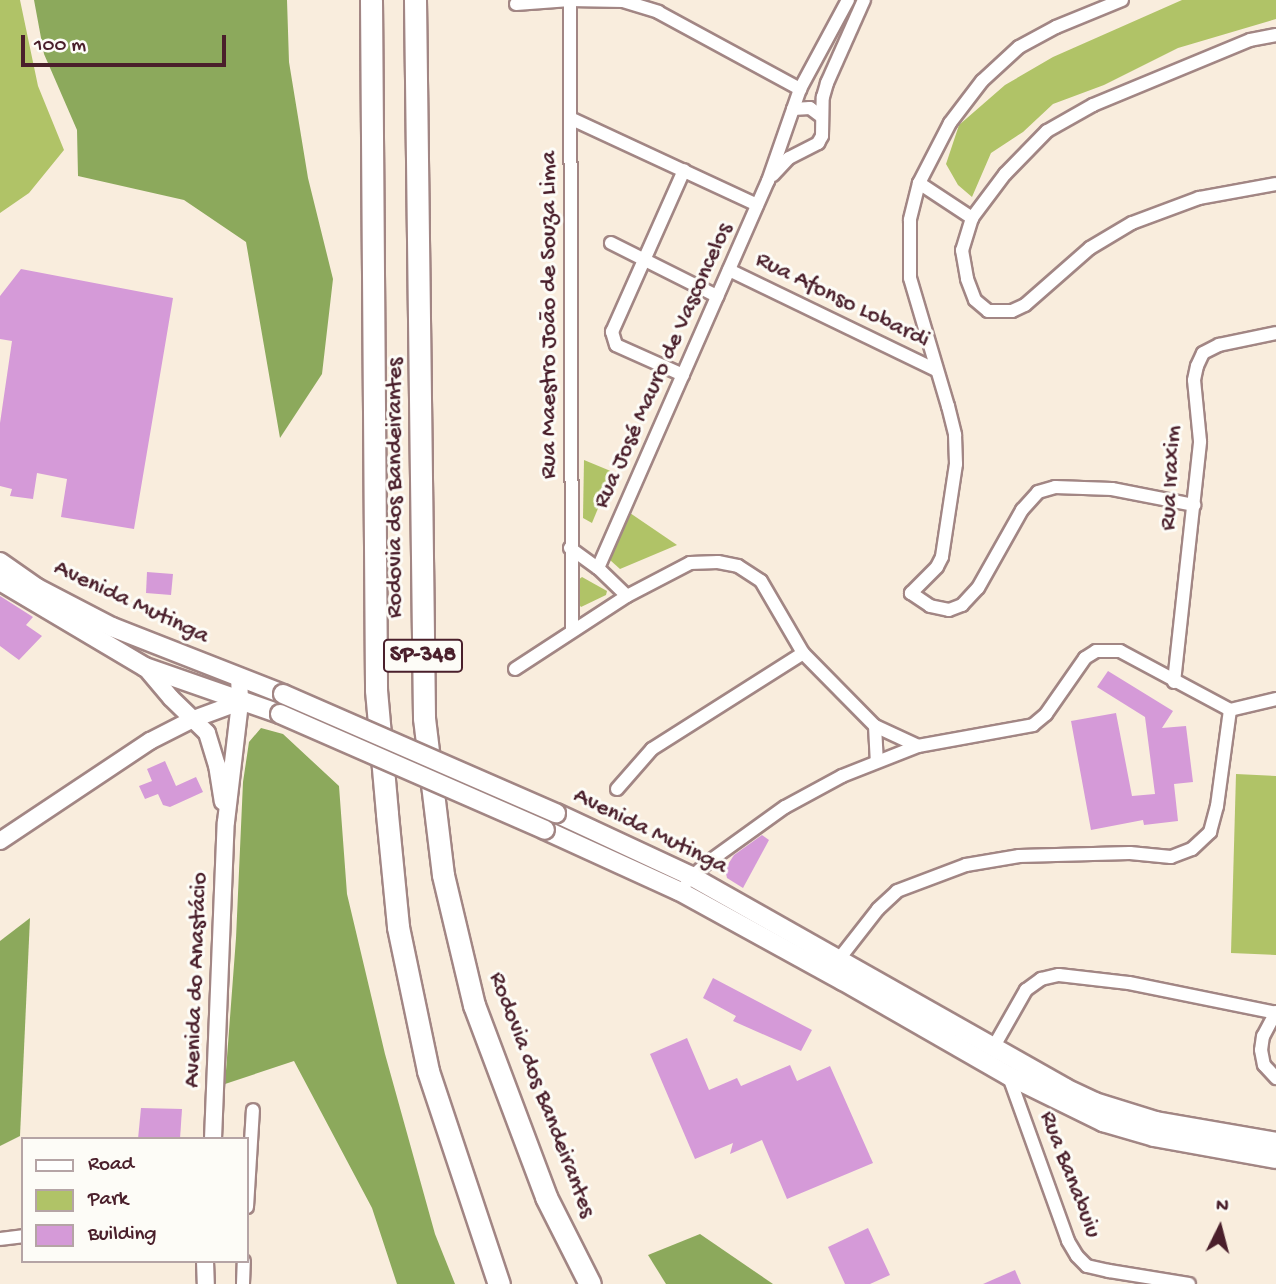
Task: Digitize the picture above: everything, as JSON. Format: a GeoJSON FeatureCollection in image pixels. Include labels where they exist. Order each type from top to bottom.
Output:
{"type":"FeatureCollection","features":[{"type":"Feature","properties":{"kind":"highway","name":"Rodovia dos Bandeirantes"},"geometry":{"type":"LineString","coordinates":[[372,0],[376,690],[398,927],[428,1071],[499,1284]]}},
{"type":"Feature","properties":{"kind":"highway","name":"Rodovia dos Bandeirantes"},"geometry":{"type":"LineString","coordinates":[[415,0],[424,718],[443,875],[474,1005],[547,1196],[590,1284]]}},
{"type":"Feature","properties":{"kind":"main road","name":"Avenida Mutinga"},"geometry":{"type":"LineString","coordinates":[[0,562],[37,588],[88,615],[283,694],[556,813],[691,876],[993,1048],[1095,1102],[1156,1121],[1276,1142]]}},
{"type":"Feature","properties":{"kind":"main road","name":"Avenida Mutinga"},"geometry":{"type":"LineString","coordinates":[[0,581],[145,667],[280,714],[679,891],[1009,1076],[1102,1122],[1154,1137],[1276,1159]]}},
{"type":"Feature","properties":{"kind":"main road"},"geometry":{"type":"LineString","coordinates":[[145,667],[162,657],[199,662]]}},
{"type":"Feature","properties":{"kind":"main road","name":"Avenida do Anastácio"},"geometry":{"type":"LineString","coordinates":[[145,667],[191,720],[207,733],[211,741],[226,822]]}},
{"type":"Feature","properties":{"kind":"main road","name":"Avenida do Anastácio"},"geometry":{"type":"LineString","coordinates":[[213,1137],[226,822],[240,702],[239,677]]}},
{"type":"Feature","properties":{"kind":"main road"},"geometry":{"type":"LineString","coordinates":[[0,841],[150,741],[191,720],[240,702]]}},
{"type":"Feature","properties":{"kind":"main road"},"geometry":{"type":"LineString","coordinates":[[205,1263],[206,1284]]}},
{"type":"Feature","properties":{"kind":"street"},"geometry":{"type":"LineString","coordinates":[[516,4],[570,0],[623,1],[658,12],[800,89]]}},
{"type":"Feature","properties":{"kind":"street","name":"Rua Maestro João de Souza Lima"},"geometry":{"type":"LineString","coordinates":[[570,0],[572,631]]}},
{"type":"Feature","properties":{"kind":"street","name":"Rua José Mauro de Vasconcelos"},"geometry":{"type":"LineString","coordinates":[[598,568],[768,181],[800,89],[848,0]]}},
{"type":"Feature","properties":{"kind":"street","name":"Rua José Mauro de Vasconcelos"},"geometry":{"type":"LineString","coordinates":[[768,181],[782,164],[822,136],[827,83],[864,0]]}},
{"type":"Feature","properties":{"kind":"street"},"geometry":{"type":"LineString","coordinates":[[1122,0],[1019,47],[982,80],[950,123],[919,183],[911,220],[910,278],[955,435],[956,464],[942,557],[937,567],[911,593],[930,606],[949,610],[962,605],[978,588],[1022,510],[1038,492],[1055,486],[1083,486],[1194,505]]}},
{"type":"Feature","properties":{"kind":"street"},"geometry":{"type":"LineString","coordinates":[[1276,35],[1250,40],[1093,104],[1047,131],[1005,174],[972,218],[962,250],[967,279],[975,300],[988,310],[998,313],[1012,312],[1025,305],[1090,248],[1132,223],[1199,198],[1276,184]]}},
{"type":"Feature","properties":{"kind":"street"},"geometry":{"type":"LineString","coordinates":[[793,109],[810,108],[822,117]]}},
{"type":"Feature","properties":{"kind":"street"},"geometry":{"type":"LineString","coordinates":[[572,119],[757,205]]}},
{"type":"Feature","properties":{"kind":"street"},"geometry":{"type":"LineString","coordinates":[[784,132],[793,144],[808,148]]}},
{"type":"Feature","properties":{"kind":"street"},"geometry":{"type":"LineString","coordinates":[[683,375],[616,345],[612,332],[684,170]]}},
{"type":"Feature","properties":{"kind":"street"},"geometry":{"type":"LineString","coordinates":[[919,183],[972,218]]}},
{"type":"Feature","properties":{"kind":"street"},"geometry":{"type":"LineString","coordinates":[[611,243],[717,296]]}},
{"type":"Feature","properties":{"kind":"street","name":"Rua Afonso Lobardi"},"geometry":{"type":"LineString","coordinates":[[729,270],[936,370]]}},
{"type":"Feature","properties":{"kind":"street","name":"Rua Iraxim"},"geometry":{"type":"LineString","coordinates":[[1174,682],[1200,441],[1194,380],[1197,366],[1203,353],[1219,345],[1276,333]]}},
{"type":"Feature","properties":{"kind":"street"},"geometry":{"type":"LineString","coordinates":[[570,548],[598,568],[627,596]]}},
{"type":"Feature","properties":{"kind":"street"},"geometry":{"type":"LineString","coordinates":[[515,669],[627,596],[690,563],[718,562],[738,566],[761,581],[803,653],[875,726],[918,746]]}},
{"type":"Feature","properties":{"kind":"street"},"geometry":{"type":"LineString","coordinates":[[679,891],[691,876],[785,807],[877,760],[918,746],[1033,725],[1045,714],[1085,658],[1096,651],[1120,651],[1230,710],[1276,699]]}},
{"type":"Feature","properties":{"kind":"street"},"geometry":{"type":"LineString","coordinates":[[617,789],[652,749],[803,653]]}},
{"type":"Feature","properties":{"kind":"street"},"geometry":{"type":"LineString","coordinates":[[804,959],[839,960],[878,909],[897,891],[966,865],[1019,856],[1130,853],[1171,857],[1192,849],[1210,832],[1217,806],[1230,710]]}},
{"type":"Feature","properties":{"kind":"street"},"geometry":{"type":"LineString","coordinates":[[875,726],[877,760]]}},
{"type":"Feature","properties":{"kind":"street"},"geometry":{"type":"LineString","coordinates":[[993,1048],[1026,990],[1041,979],[1059,975],[1129,983],[1276,1012],[1263,1036],[1261,1050],[1264,1065],[1276,1078]]}},
{"type":"Feature","properties":{"kind":"street","name":"Rua Banabuiu"},"geometry":{"type":"LineString","coordinates":[[993,1048],[1009,1076],[1068,1241],[1077,1256],[1087,1266],[1189,1284]]}},
{"type":"Feature","properties":{"kind":"street"},"geometry":{"type":"LineString","coordinates":[[248,1191],[253,1110]]}},
{"type":"Feature","properties":{"kind":"street"},"geometry":{"type":"LineString","coordinates":[[0,1240],[21,1236]]}},
{"type":"Feature","properties":{"kind":"street"},"geometry":{"type":"LineString","coordinates":[[243,1284],[244,1263]]}},
{"type":"Feature","properties":{"kind":"green space"},"geometry":{"type":"Polygon","coordinates":[[[0,0],[20,0],[38,86],[64,150],[29,193],[0,213],[0,0]]]}},
{"type":"Feature","properties":{"kind":"green space"},"geometry":{"type":"Polygon","coordinates":[[[34,0],[287,0],[289,62],[308,178],[333,279],[322,374],[280,438],[246,242],[184,200],[78,176],[77,130],[44,54],[34,0]]]}},
{"type":"Feature","properties":{"kind":"green space"},"geometry":{"type":"Polygon","coordinates":[[[1182,0],[1276,0],[1276,19],[1178,48],[1104,85],[1053,104],[1023,132],[991,153],[972,197],[958,185],[946,164],[959,125],[1005,85],[1053,57],[1182,0]]]}},
{"type":"Feature","properties":{"kind":"green space"},"geometry":{"type":"Polygon","coordinates":[[[584,460],[613,472],[592,523],[583,518],[584,460]]]}},
{"type":"Feature","properties":{"kind":"green space"},"geometry":{"type":"Polygon","coordinates":[[[630,513],[677,545],[620,569],[610,560],[630,513]]]}},
{"type":"Feature","properties":{"kind":"green space"},"geometry":{"type":"Polygon","coordinates":[[[582,577],[607,591],[606,595],[581,607],[578,603],[578,580],[582,577]]]}},
{"type":"Feature","properties":{"kind":"green space"},"geometry":{"type":"Polygon","coordinates":[[[261,728],[283,734],[339,786],[347,894],[385,1054],[435,1234],[455,1284],[397,1284],[372,1208],[294,1061],[225,1084],[236,938],[243,782],[249,742],[261,728]]]}},
{"type":"Feature","properties":{"kind":"green space"},"geometry":{"type":"Polygon","coordinates":[[[1236,774],[1276,776],[1276,955],[1231,953],[1236,774]]]}},
{"type":"Feature","properties":{"kind":"green space"},"geometry":{"type":"Polygon","coordinates":[[[30,918],[20,1136],[0,1146],[0,941],[30,918]]]}},
{"type":"Feature","properties":{"kind":"green space"},"geometry":{"type":"Polygon","coordinates":[[[700,1234],[773,1284],[666,1284],[648,1255],[700,1234]]]}},
{"type":"Feature","properties":{"kind":"building"},"geometry":{"type":"Polygon","coordinates":[[[21,269],[173,298],[134,529],[61,517],[67,479],[37,473],[33,499],[10,496],[12,489],[0,486],[0,423],[12,341],[0,339],[0,296],[21,269]]]}},
{"type":"Feature","properties":{"kind":"building"},"geometry":{"type":"Polygon","coordinates":[[[147,572],[173,574],[171,595],[146,593],[147,572]]]}},
{"type":"Feature","properties":{"kind":"building"},"geometry":{"type":"Polygon","coordinates":[[[0,596],[33,617],[26,625],[42,636],[19,660],[0,646],[0,596]]]}},
{"type":"Feature","properties":{"kind":"building"},"geometry":{"type":"Polygon","coordinates":[[[1108,671],[1173,711],[1162,728],[1186,726],[1193,782],[1174,784],[1178,821],[1144,825],[1143,820],[1091,830],[1071,721],[1116,713],[1132,796],[1155,794],[1145,717],[1097,687],[1108,671]]]}},
{"type":"Feature","properties":{"kind":"building"},"geometry":{"type":"Polygon","coordinates":[[[165,761],[176,786],[196,777],[203,792],[170,807],[163,805],[158,794],[145,799],[139,786],[152,781],[147,769],[165,761]]]}},
{"type":"Feature","properties":{"kind":"building"},"geometry":{"type":"Polygon","coordinates":[[[762,835],[769,840],[743,888],[727,878],[725,869],[734,855],[762,835]]]}},
{"type":"Feature","properties":{"kind":"building"},"geometry":{"type":"Polygon","coordinates":[[[713,978],[812,1030],[801,1051],[733,1021],[736,1016],[703,998],[713,978]]]}},
{"type":"Feature","properties":{"kind":"building"},"geometry":{"type":"Polygon","coordinates":[[[687,1038],[709,1090],[737,1078],[741,1086],[790,1065],[797,1081],[830,1066],[873,1163],[787,1199],[762,1140],[730,1154],[733,1143],[695,1159],[650,1054],[687,1038]]]}},
{"type":"Feature","properties":{"kind":"building"},"geometry":{"type":"Polygon","coordinates":[[[141,1108],[182,1109],[180,1137],[138,1137],[141,1108]]]}},
{"type":"Feature","properties":{"kind":"building"},"geometry":{"type":"Polygon","coordinates":[[[868,1228],[890,1275],[870,1284],[845,1284],[828,1247],[868,1228]]]}},
{"type":"Feature","properties":{"kind":"building"},"geometry":{"type":"Polygon","coordinates":[[[1015,1270],[1021,1284],[983,1284],[1015,1270]]]}}]}
